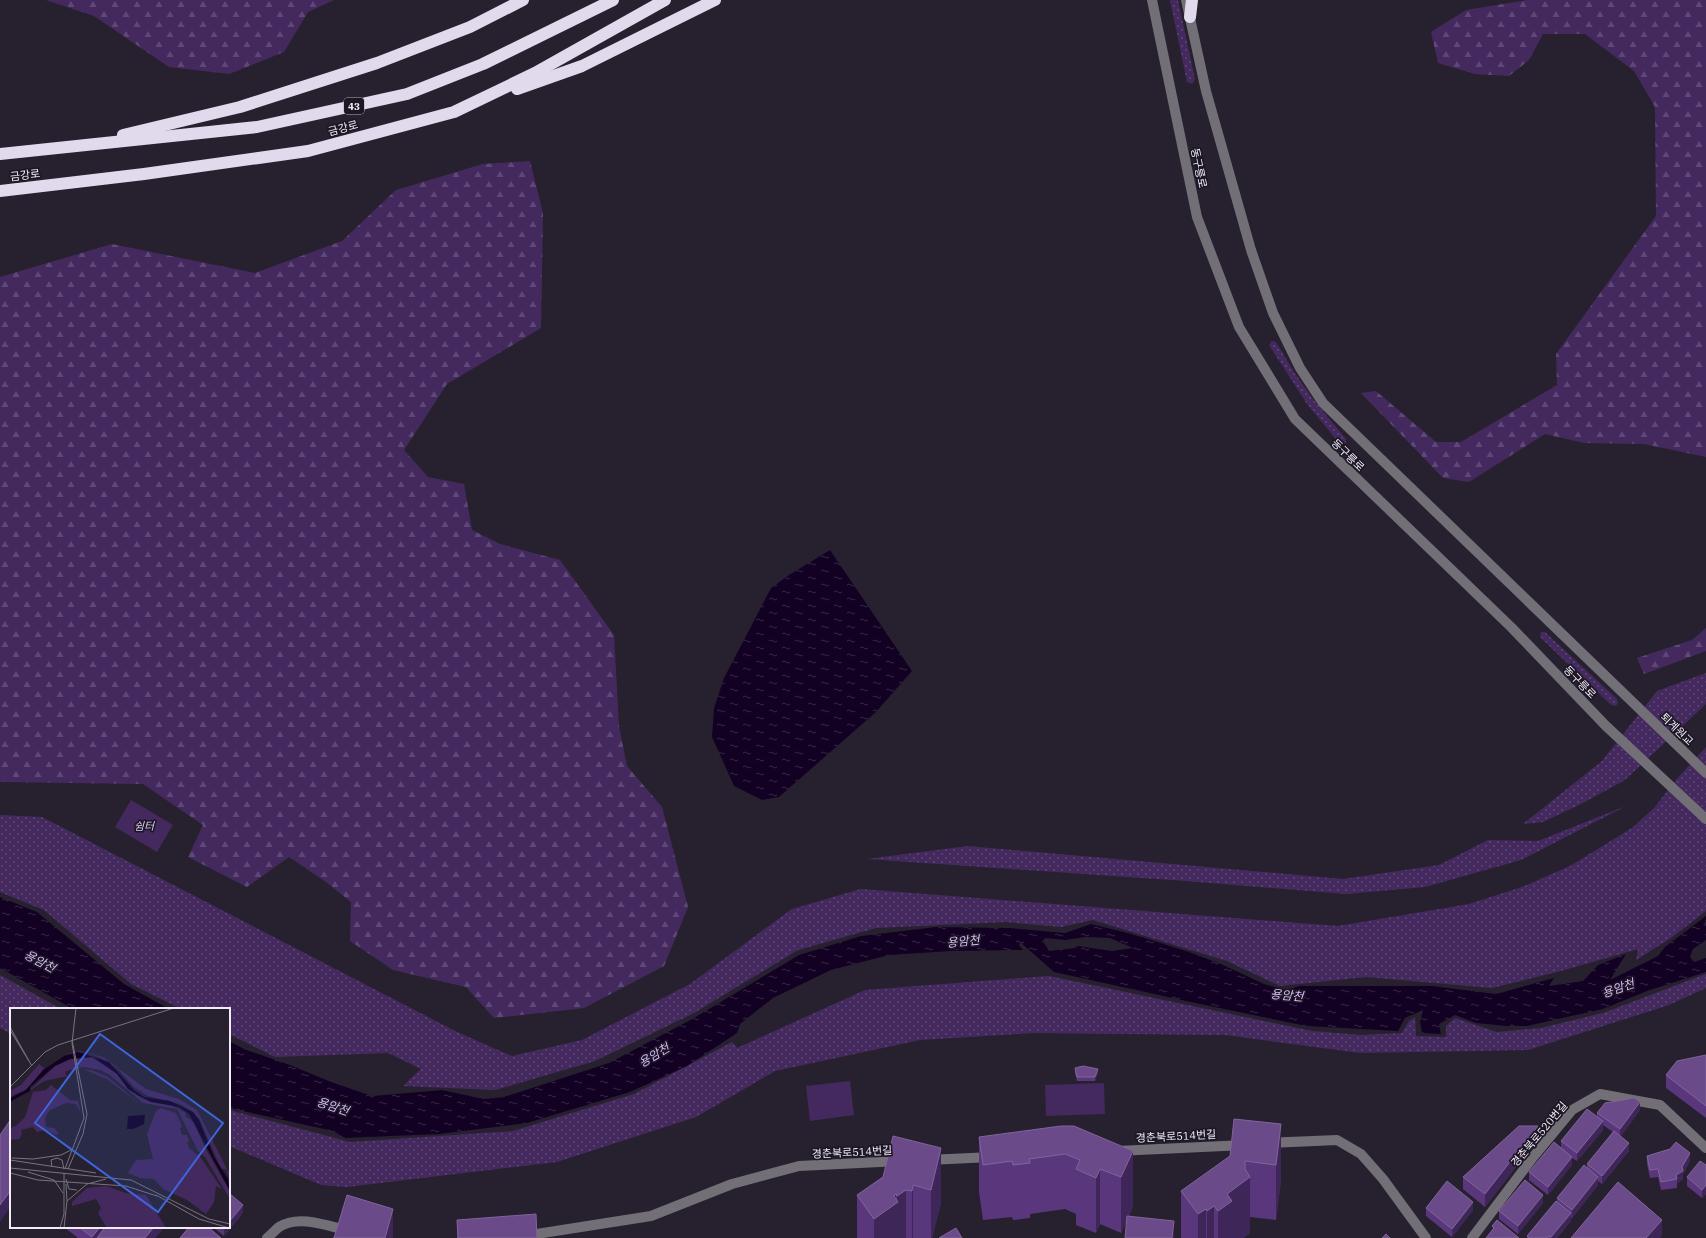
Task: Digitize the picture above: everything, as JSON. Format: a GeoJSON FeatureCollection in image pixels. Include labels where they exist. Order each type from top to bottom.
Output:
{"type":"FeatureCollection","features":[{"type":"Feature","properties":{"kind":"highway"},"geometry":{"type":"LineString","coordinates":[[76,146],[240,107],[377,63],[470,27],[523,0]]}},
{"type":"Feature","properties":{"kind":"highway","name":"금강로"},"geometry":{"type":"LineString","coordinates":[[0,154],[257,128],[407,94],[484,64],[613,0]]}},
{"type":"Feature","properties":{"kind":"highway","name":"금강로"},"geometry":{"type":"LineString","coordinates":[[0,191],[144,174],[308,151],[454,112],[535,73],[665,0]]}},
{"type":"Feature","properties":{"kind":"highway"},"geometry":{"type":"LineString","coordinates":[[454,112],[582,66],[715,0]]}},
{"type":"Feature","properties":{"kind":"highway"},"geometry":{"type":"LineString","coordinates":[[1190,17],[1192,0]]}},
{"type":"Feature","properties":{"kind":"street","name":"동구릉로"},"geometry":{"type":"LineString","coordinates":[[1152,0],[1196,216],[1239,327],[1295,420],[1511,627],[1606,726],[1706,819]]}},
{"type":"Feature","properties":{"kind":"street","name":"동구릉로"},"geometry":{"type":"LineString","coordinates":[[1186,0],[1206,91],[1251,250],[1273,313],[1304,374],[1323,403],[1632,702]]}},
{"type":"Feature","properties":{"kind":"street","name":"퇴계원교"},"geometry":{"type":"LineString","coordinates":[[1632,702],[1706,773]]}},
{"type":"Feature","properties":{"kind":"street","name":"경춘북로520번길"},"geometry":{"type":"LineString","coordinates":[[1472,1238],[1534,1156],[1572,1110],[1600,1094],[1660,1105],[1706,1148]]}},
{"type":"Feature","properties":{"kind":"street","name":"경춘북로514번길"},"geometry":{"type":"LineString","coordinates":[[1106,1151],[1337,1140],[1361,1154],[1383,1179],[1426,1238]]}},
{"type":"Feature","properties":{"kind":"street","name":"경춘북로514번길"},"geometry":{"type":"LineString","coordinates":[[516,1237],[651,1216],[732,1184],[799,1166],[1004,1156]]}},
{"type":"Feature","properties":{"kind":"street"},"geometry":{"type":"LineString","coordinates":[[267,1238],[280,1227],[293,1221],[308,1222],[360,1233]]}},
{"type":"Feature","properties":{"kind":"green space"},"geometry":{"type":"Polygon","coordinates":[[[46,0],[334,0],[308,12],[284,52],[229,74],[169,67],[94,16],[46,0]]]}},
{"type":"Feature","properties":{"kind":"green space"},"geometry":{"type":"Polygon","coordinates":[[[1170,0],[1178,0],[1195,79],[1192,84],[1187,82],[1170,0]]]}},
{"type":"Feature","properties":{"kind":"green space"},"geometry":{"type":"Polygon","coordinates":[[[1527,0],[1706,0],[1706,457],[1644,444],[1584,443],[1545,434],[1469,482],[1443,478],[1361,393],[1376,391],[1436,442],[1461,442],[1557,385],[1556,354],[1656,216],[1655,107],[1634,71],[1585,34],[1543,34],[1529,60],[1509,76],[1475,74],[1438,63],[1431,32],[1466,10],[1527,0]]]}},
{"type":"Feature","properties":{"kind":"green space"},"geometry":{"type":"Polygon","coordinates":[[[530,161],[543,213],[541,328],[447,384],[404,450],[428,477],[464,484],[472,530],[500,544],[560,560],[614,635],[619,726],[627,766],[662,807],[688,907],[664,966],[584,1008],[494,1018],[466,987],[393,970],[350,941],[351,902],[326,882],[289,857],[247,887],[188,857],[203,825],[143,784],[0,782],[0,277],[112,244],[255,273],[342,241],[396,190],[483,164],[530,161]]]}},
{"type":"Feature","properties":{"kind":"green space"},"geometry":{"type":"Polygon","coordinates":[[[1272,341],[1276,342],[1294,372],[1313,399],[1346,439],[1344,444],[1339,443],[1307,404],[1269,345],[1272,341]]]}},
{"type":"Feature","properties":{"kind":"green space"},"geometry":{"type":"Polygon","coordinates":[[[1706,628],[1706,651],[1644,674],[1637,658],[1692,640],[1706,628]]]}},
{"type":"Feature","properties":{"kind":"green space"},"geometry":{"type":"Polygon","coordinates":[[[1541,632],[1545,632],[1617,699],[1618,703],[1616,706],[1611,705],[1540,637],[1541,632]]]}},
{"type":"Feature","properties":{"kind":"green space"},"geometry":{"type":"Polygon","coordinates":[[[1706,673],[1706,704],[1625,780],[1581,804],[1543,822],[1523,824],[1602,761],[1657,691],[1706,673]]]}},
{"type":"Feature","properties":{"kind":"green space"},"geometry":{"type":"Polygon","coordinates":[[[1706,747],[1706,911],[1671,938],[1636,960],[1638,949],[1557,972],[1492,988],[1366,977],[1280,986],[1227,961],[1093,920],[1061,927],[1006,922],[876,928],[798,950],[694,1013],[595,1061],[495,1090],[403,1086],[421,1069],[388,1053],[275,1057],[230,1034],[230,1008],[179,1008],[131,984],[44,910],[0,892],[0,815],[42,817],[457,1032],[512,1056],[582,1040],[690,984],[792,909],[861,889],[1338,926],[1469,904],[1522,887],[1570,866],[1632,828],[1654,808],[1675,781],[1706,747]]]}},
{"type":"Feature","properties":{"kind":"green space","name":"쉼터"},"geometry":{"type":"Polygon","coordinates":[[[131,800],[173,825],[157,852],[115,827],[131,800]]]}},
{"type":"Feature","properties":{"kind":"green space"},"geometry":{"type":"Polygon","coordinates":[[[1626,806],[1521,860],[1425,887],[1346,894],[1186,881],[867,859],[968,846],[1343,879],[1439,865],[1488,840],[1538,841],[1626,806]]]}},
{"type":"Feature","properties":{"kind":"green space"},"geometry":{"type":"Polygon","coordinates":[[[1706,974],[1706,988],[1669,1005],[1528,1050],[1360,1053],[1226,1035],[1033,1033],[920,1040],[775,1071],[696,1117],[557,1162],[347,1187],[321,1185],[230,1146],[230,1110],[350,1142],[513,1131],[634,1094],[732,1042],[737,1048],[865,990],[1049,976],[1312,1031],[1361,1035],[1402,1033],[1409,1021],[1415,1017],[1416,1036],[1446,1037],[1446,1026],[1455,1018],[1497,1032],[1541,1028],[1603,1013],[1706,974]]]}},
{"type":"Feature","properties":{"kind":"green space"},"geometry":{"type":"Polygon","coordinates":[[[0,975],[59,1008],[10,1008],[10,1033],[0,1028],[0,975]]]}},
{"type":"Feature","properties":{"kind":"green space"},"geometry":{"type":"Polygon","coordinates":[[[850,1081],[854,1115],[810,1121],[806,1086],[850,1081]]]}},
{"type":"Feature","properties":{"kind":"green space"},"geometry":{"type":"Polygon","coordinates":[[[1104,1083],[1105,1114],[1046,1116],[1045,1085],[1104,1083]]]}},
{"type":"Feature","properties":{"kind":"water"},"geometry":{"type":"Polygon","coordinates":[[[830,550],[912,671],[876,712],[779,797],[762,800],[734,786],[712,737],[714,708],[724,678],[771,588],[830,550]]]}},
{"type":"Feature","properties":{"kind":"water","name":"용암천"},"geometry":{"type":"Polygon","coordinates":[[[0,897],[37,912],[124,984],[167,1008],[71,1008],[0,968],[0,897]]]}},
{"type":"Feature","properties":{"kind":"water","name":"용암천"},"geometry":{"type":"Polygon","coordinates":[[[1706,916],[1706,921],[1703,925],[1706,926],[1706,940],[1693,949],[1690,957],[1694,962],[1706,958],[1706,972],[1647,991],[1603,1009],[1527,1026],[1506,1026],[1476,1023],[1455,1015],[1439,1024],[1441,1034],[1422,1033],[1420,1022],[1423,1010],[1405,1018],[1398,1031],[1306,1026],[1186,1001],[1054,972],[1020,942],[1019,945],[1023,950],[952,951],[889,955],[831,970],[773,998],[740,1024],[737,1033],[687,1066],[630,1092],[527,1123],[439,1134],[345,1138],[333,1131],[234,1109],[230,1107],[230,1042],[244,1049],[372,1096],[442,1090],[484,1099],[504,1097],[609,1063],[694,1018],[799,955],[861,936],[936,927],[1010,928],[1065,933],[1091,924],[1132,934],[1189,952],[1221,964],[1264,984],[1286,990],[1300,986],[1432,986],[1496,994],[1554,978],[1549,986],[1583,981],[1598,965],[1626,954],[1610,980],[1658,956],[1665,947],[1706,916]],[[1086,937],[1065,940],[1045,938],[1043,941],[1049,951],[1075,948],[1078,946],[1112,951],[1133,948],[1110,938],[1086,937]]]}},
{"type":"Feature","properties":{"kind":"building"},"geometry":{"type":"Polygon","coordinates":[[[1706,1055],[1706,1106],[1666,1075],[1677,1061],[1706,1055]]]}},
{"type":"Feature","properties":{"kind":"building"},"geometry":{"type":"Polygon","coordinates":[[[1083,1066],[1098,1069],[1095,1077],[1077,1077],[1075,1068],[1083,1066]]]}},
{"type":"Feature","properties":{"kind":"building"},"geometry":{"type":"Polygon","coordinates":[[[1634,1098],[1640,1102],[1620,1129],[1597,1113],[1605,1103],[1634,1098]]]}},
{"type":"Feature","properties":{"kind":"building"},"geometry":{"type":"Polygon","coordinates":[[[1587,1109],[1603,1121],[1577,1153],[1561,1141],[1587,1109]]]}},
{"type":"Feature","properties":{"kind":"building"},"geometry":{"type":"Polygon","coordinates":[[[1234,1119],[1281,1124],[1276,1165],[1245,1161],[1245,1169],[1250,1177],[1227,1194],[1232,1201],[1218,1211],[1214,1206],[1207,1211],[1206,1209],[1198,1214],[1181,1191],[1230,1156],[1234,1119]]]}},
{"type":"Feature","properties":{"kind":"building"},"geometry":{"type":"Polygon","coordinates":[[[10,1120],[10,1191],[0,1205],[0,1135],[10,1120]]]}},
{"type":"Feature","properties":{"kind":"building"},"geometry":{"type":"Polygon","coordinates":[[[1061,1126],[1074,1126],[1133,1151],[1121,1177],[1100,1169],[1096,1178],[1076,1169],[1080,1160],[1065,1154],[1029,1159],[1030,1163],[1013,1165],[1012,1161],[983,1165],[979,1137],[1061,1126]]]}},
{"type":"Feature","properties":{"kind":"building"},"geometry":{"type":"Polygon","coordinates":[[[1519,1126],[1538,1126],[1485,1194],[1463,1177],[1519,1126]]]}},
{"type":"Feature","properties":{"kind":"building"},"geometry":{"type":"Polygon","coordinates":[[[1614,1131],[1629,1143],[1602,1176],[1587,1164],[1614,1131]]]}},
{"type":"Feature","properties":{"kind":"building"},"geometry":{"type":"Polygon","coordinates":[[[893,1136],[941,1148],[931,1190],[913,1185],[912,1191],[906,1190],[897,1196],[896,1194],[894,1196],[898,1202],[874,1219],[857,1195],[883,1177],[893,1136]]]}},
{"type":"Feature","properties":{"kind":"building"},"geometry":{"type":"Polygon","coordinates":[[[1554,1142],[1572,1157],[1548,1187],[1529,1172],[1554,1142]]]}},
{"type":"Feature","properties":{"kind":"building"},"geometry":{"type":"Polygon","coordinates":[[[1676,1142],[1690,1153],[1682,1167],[1683,1171],[1676,1175],[1677,1179],[1661,1182],[1658,1169],[1650,1170],[1647,1156],[1670,1149],[1676,1142]]]}},
{"type":"Feature","properties":{"kind":"building"},"geometry":{"type":"Polygon","coordinates":[[[1700,1161],[1706,1165],[1706,1185],[1702,1190],[1687,1177],[1700,1161]]]}},
{"type":"Feature","properties":{"kind":"building"},"geometry":{"type":"Polygon","coordinates":[[[1584,1165],[1598,1177],[1572,1210],[1557,1198],[1584,1165]]]}},
{"type":"Feature","properties":{"kind":"building"},"geometry":{"type":"Polygon","coordinates":[[[1525,1180],[1543,1195],[1518,1226],[1499,1211],[1525,1180]]]}},
{"type":"Feature","properties":{"kind":"building"},"geometry":{"type":"Polygon","coordinates":[[[1447,1181],[1473,1202],[1452,1229],[1426,1208],[1447,1181]]]}},
{"type":"Feature","properties":{"kind":"building"},"geometry":{"type":"Polygon","coordinates":[[[1618,1182],[1662,1220],[1646,1238],[1571,1238],[1618,1182]]]}},
{"type":"Feature","properties":{"kind":"building"},"geometry":{"type":"Polygon","coordinates":[[[230,1194],[243,1205],[230,1221],[230,1194]]]}},
{"type":"Feature","properties":{"kind":"building"},"geometry":{"type":"Polygon","coordinates":[[[347,1195],[393,1209],[385,1238],[334,1238],[347,1195]]]}},
{"type":"Feature","properties":{"kind":"building"},"geometry":{"type":"Polygon","coordinates":[[[1556,1201],[1571,1213],[1551,1237],[1529,1238],[1527,1236],[1556,1201]]]}},
{"type":"Feature","properties":{"kind":"building"},"geometry":{"type":"Polygon","coordinates":[[[536,1214],[537,1238],[458,1238],[457,1220],[536,1214]]]}},
{"type":"Feature","properties":{"kind":"building"},"geometry":{"type":"Polygon","coordinates":[[[1127,1216],[1174,1221],[1172,1238],[1125,1238],[1127,1216]]]}},
{"type":"Feature","properties":{"kind":"building"},"geometry":{"type":"Polygon","coordinates":[[[1497,1220],[1519,1238],[1486,1238],[1494,1228],[1492,1226],[1497,1220]]]}},
{"type":"Feature","properties":{"kind":"building"},"geometry":{"type":"Polygon","coordinates":[[[80,1228],[99,1228],[92,1237],[80,1228]]]}},
{"type":"Feature","properties":{"kind":"building"},"geometry":{"type":"Polygon","coordinates":[[[104,1228],[153,1228],[145,1238],[97,1238],[104,1228]]]}},
{"type":"Feature","properties":{"kind":"building"},"geometry":{"type":"Polygon","coordinates":[[[188,1228],[209,1228],[221,1238],[180,1238],[188,1228]]]}},
{"type":"Feature","properties":{"kind":"building"},"geometry":{"type":"Polygon","coordinates":[[[956,1228],[962,1238],[939,1238],[956,1228]]]}},
{"type":"Feature","properties":{"kind":"building"},"geometry":{"type":"Polygon","coordinates":[[[1386,1234],[1390,1238],[1382,1238],[1386,1234]]]}}]}
